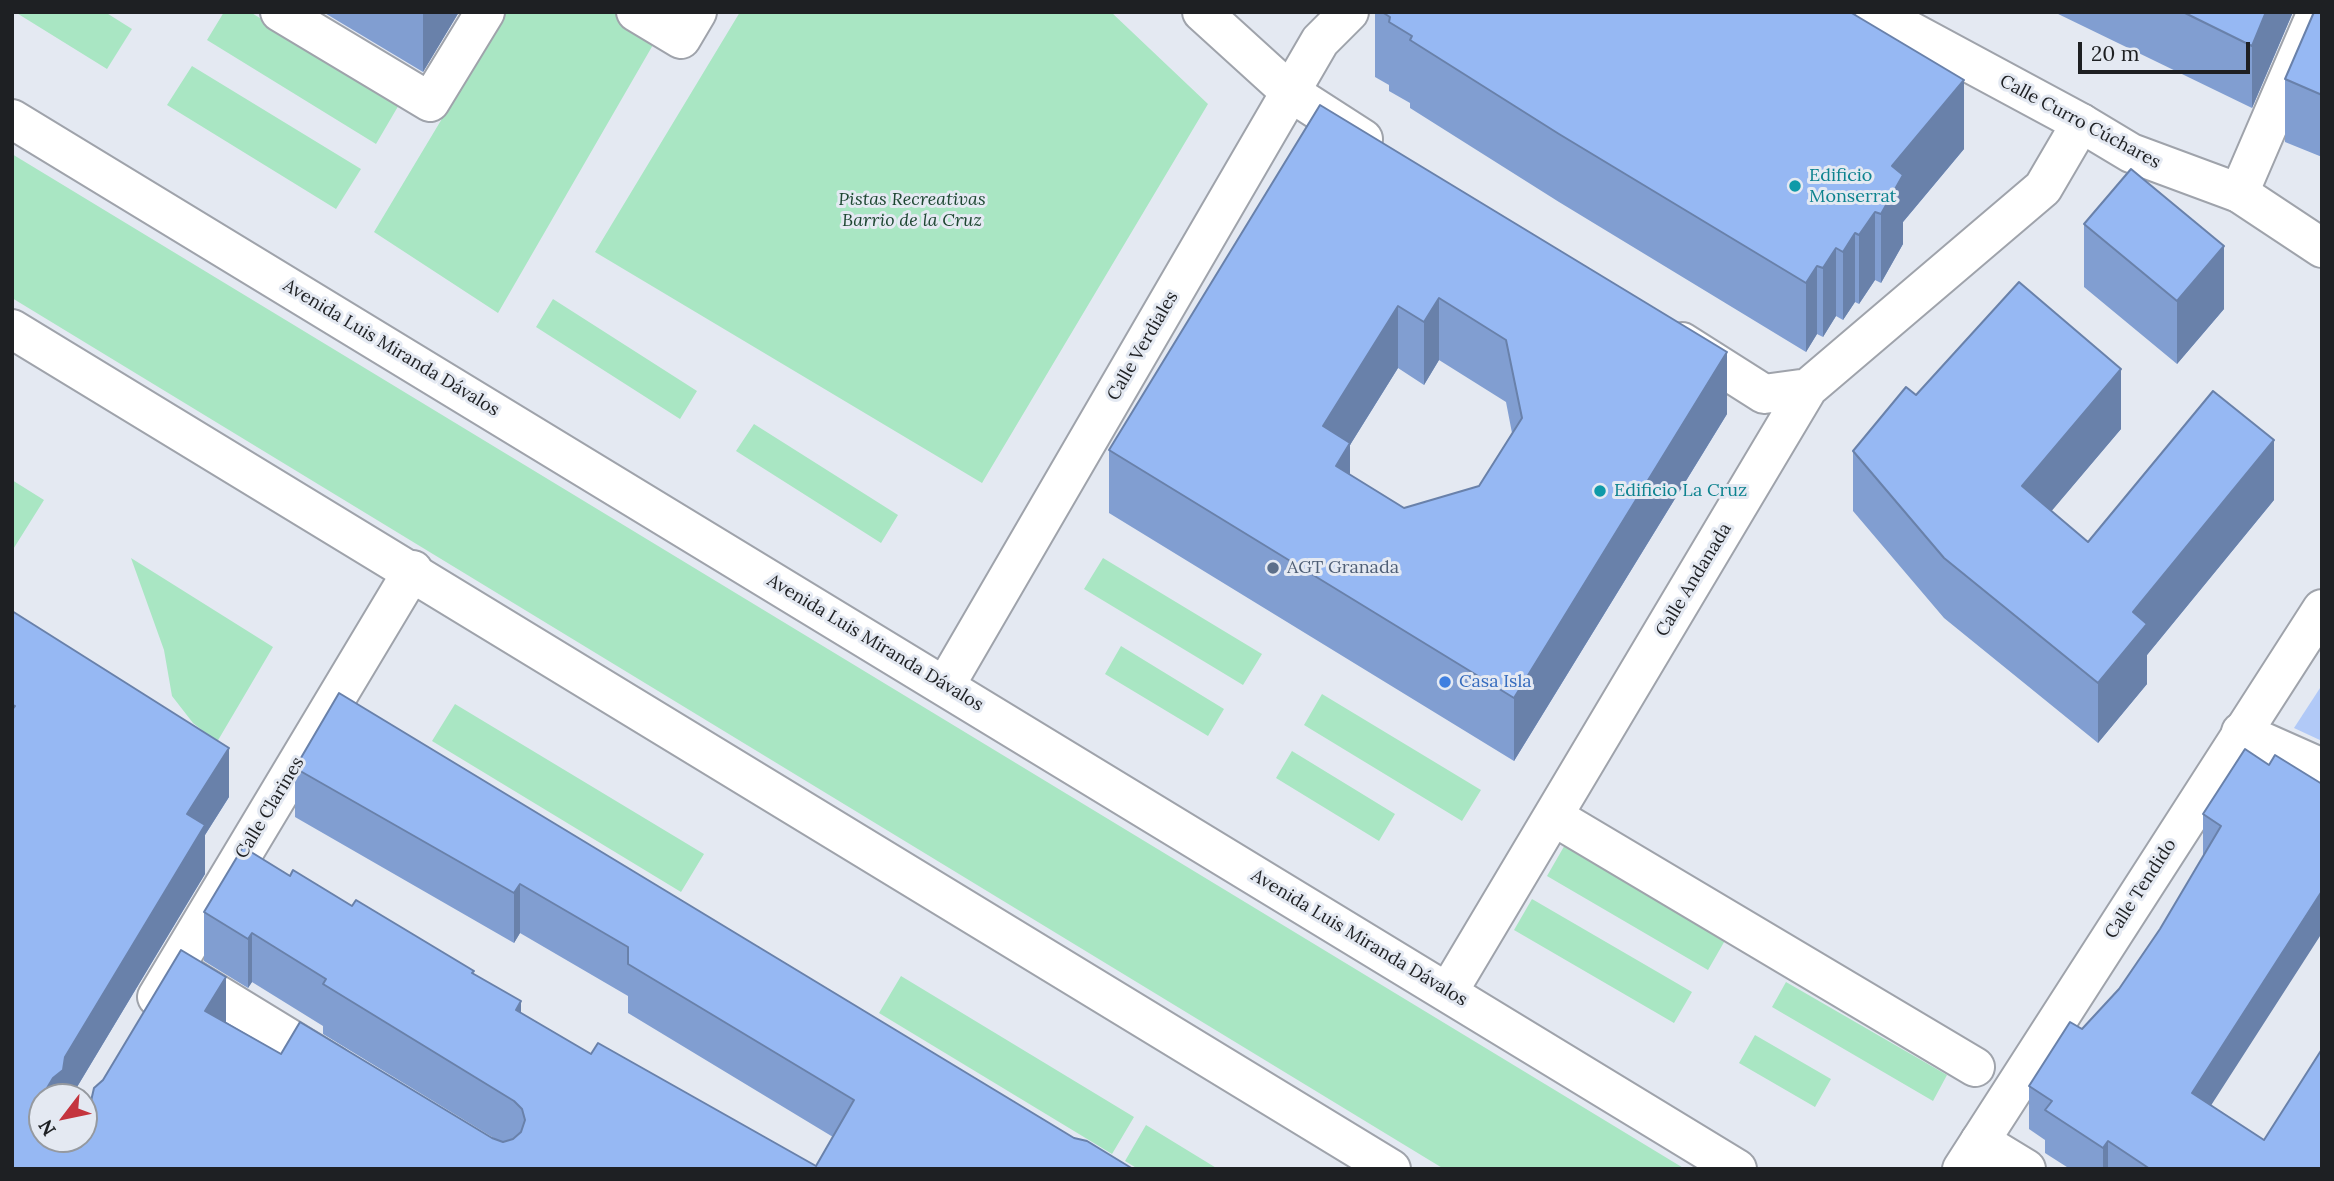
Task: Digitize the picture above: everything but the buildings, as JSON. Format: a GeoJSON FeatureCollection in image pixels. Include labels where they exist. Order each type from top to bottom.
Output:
{"type":"FeatureCollection","features":[{"type":"Feature","properties":{"kind":"street"},"geometry":{"type":"LineString","coordinates":[[280,12],[430,102],[485,12]]}},
{"type":"Feature","properties":{"kind":"street"},"geometry":{"type":"LineString","coordinates":[[636,12],[681,39],[697,12]]}},
{"type":"Feature","properties":{"kind":"street"},"geometry":{"type":"LineString","coordinates":[[1202,12],[1290,92],[1398,161]]}},
{"type":"Feature","properties":{"kind":"street","name":"Calle Verdiales"},"geometry":{"type":"LineString","coordinates":[[945,685],[1320,41],[1349,12]]}},
{"type":"Feature","properties":{"kind":"street","name":"Calle Curro Cúchares"},"geometry":{"type":"LineString","coordinates":[[1875,12],[2131,153],[2239,193],[2322,248]]}},
{"type":"Feature","properties":{"kind":"street"},"geometry":{"type":"LineString","coordinates":[[2239,193],[2317,12]]}},
{"type":"Feature","properties":{"kind":"street","name":"Avenida Luis Miranda Dávalos"},"geometry":{"type":"LineString","coordinates":[[12,119],[1737,1169]]}},
{"type":"Feature","properties":{"kind":"street","name":"Calle Andanada"},"geometry":{"type":"LineString","coordinates":[[1448,992],[1808,388],[2043,188],[2081,124]]}},
{"type":"Feature","properties":{"kind":"street"},"geometry":{"type":"LineString","coordinates":[[1656,325],[1765,394],[1808,388]]}},
{"type":"Feature","properties":{"kind":"street"},"geometry":{"type":"LineString","coordinates":[[12,328],[413,570],[773,793],[1391,1169]]}},
{"type":"Feature","properties":{"kind":"street","name":"Calle Clarines"},"geometry":{"type":"LineString","coordinates":[[139,1026],[174,969],[344,719],[413,570]]}},
{"type":"Feature","properties":{"kind":"street","name":"Calle Tendido"},"geometry":{"type":"LineString","coordinates":[[1971,1155],[2322,609]]}},
{"type":"Feature","properties":{"kind":"street"},"geometry":{"type":"LineString","coordinates":[[2241,732],[2322,768]]}},
{"type":"Feature","properties":{"kind":"street"},"geometry":{"type":"LineString","coordinates":[[1553,816],[1975,1067]]}},
{"type":"Feature","properties":{"kind":"street"},"geometry":{"type":"LineString","coordinates":[[174,969],[362,1083]]}},
{"type":"Feature","properties":{"kind":"street"},"geometry":{"type":"LineString","coordinates":[[1971,1155],[2026,1169]]}},
{"type":"Feature","properties":{"kind":"green space"},"geometry":{"type":"Polygon","coordinates":[[[15,12],[105,12],[132,29],[107,69],[15,12]]]}},
{"type":"Feature","properties":{"kind":"green space"},"geometry":{"type":"Polygon","coordinates":[[[224,12],[250,12],[400,103],[376,144],[207,40],[224,12]]]}},
{"type":"Feature","properties":{"kind":"green space"},"geometry":{"type":"Polygon","coordinates":[[[506,12],[672,12],[498,313],[374,232],[506,12]]]}},
{"type":"Feature","properties":{"kind":"green space","name":"Pistas Recreativas Barrio de la Cruz"},"geometry":{"type":"Polygon","coordinates":[[[740,12],[1111,12],[1208,104],[982,483],[595,252],[740,12]]]}},
{"type":"Feature","properties":{"kind":"green space"},"geometry":{"type":"Polygon","coordinates":[[[192,66],[361,169],[336,209],[167,105],[192,66]]]}},
{"type":"Feature","properties":{"kind":"green space"},"geometry":{"type":"Polygon","coordinates":[[[12,154],[1685,1169],[1444,1169],[12,298],[12,154]]]}},
{"type":"Feature","properties":{"kind":"green space"},"geometry":{"type":"Polygon","coordinates":[[[553,299],[697,391],[680,419],[536,327],[553,299]]]}},
{"type":"Feature","properties":{"kind":"green space"},"geometry":{"type":"Polygon","coordinates":[[[754,424],[898,515],[881,543],[736,451],[754,424]]]}},
{"type":"Feature","properties":{"kind":"green space"},"geometry":{"type":"Polygon","coordinates":[[[12,480],[44,500],[12,551],[12,480]]]}},
{"type":"Feature","properties":{"kind":"green space"},"geometry":{"type":"Polygon","coordinates":[[[131,558],[273,647],[217,742],[193,723],[172,696],[164,650],[131,558]]]}},
{"type":"Feature","properties":{"kind":"green space"},"geometry":{"type":"Polygon","coordinates":[[[1103,558],[1262,654],[1243,685],[1084,589],[1103,558]]]}},
{"type":"Feature","properties":{"kind":"green space"},"geometry":{"type":"Polygon","coordinates":[[[1121,646],[1224,709],[1208,736],[1105,674],[1121,646]]]}},
{"type":"Feature","properties":{"kind":"green space"},"geometry":{"type":"Polygon","coordinates":[[[1322,694],[1481,790],[1462,821],[1304,725],[1322,694]]]}},
{"type":"Feature","properties":{"kind":"green space"},"geometry":{"type":"Polygon","coordinates":[[[455,704],[704,854],[681,892],[432,741],[455,704]]]}},
{"type":"Feature","properties":{"kind":"green space"},"geometry":{"type":"Polygon","coordinates":[[[1292,751],[1395,814],[1379,841],[1276,778],[1292,751]]]}},
{"type":"Feature","properties":{"kind":"green space"},"geometry":{"type":"Polygon","coordinates":[[[1566,843],[1727,937],[1708,970],[1547,876],[1566,843]]]}},
{"type":"Feature","properties":{"kind":"green space"},"geometry":{"type":"Polygon","coordinates":[[[1532,899],[1692,992],[1674,1023],[1514,930],[1532,899]]]}},
{"type":"Feature","properties":{"kind":"green space"},"geometry":{"type":"Polygon","coordinates":[[[901,976],[1134,1117],[1112,1154],[879,1013],[901,976]]]}},
{"type":"Feature","properties":{"kind":"green space"},"geometry":{"type":"Polygon","coordinates":[[[1786,982],[1947,1075],[1933,1101],[1772,1007],[1786,982]]]}},
{"type":"Feature","properties":{"kind":"green space"},"geometry":{"type":"Polygon","coordinates":[[[1755,1035],[1831,1079],[1815,1107],[1739,1063],[1755,1035]]]}},
{"type":"Feature","properties":{"kind":"green space"},"geometry":{"type":"Polygon","coordinates":[[[1146,1125],[1218,1169],[1138,1169],[1125,1161],[1146,1125]]]}},
{"type":"Feature","properties":{"kind":"water"},"geometry":{"type":"Polygon","coordinates":[[[2322,685],[2322,741],[2294,728],[2322,685]]]}},
{"type":"Feature","properties":{"kind":"place","name":"Edificio Monserrat"},"geometry":{"type":"Point","coordinates":[1795,186]}},
{"type":"Feature","properties":{"kind":"place","name":"Edificio La Cruz"},"geometry":{"type":"Point","coordinates":[1600,491]}},
{"type":"Feature","properties":{"kind":"place","name":"AGT Granada"},"geometry":{"type":"Point","coordinates":[1273,568]}},
{"type":"Feature","properties":{"kind":"place","name":"Casa Isla"},"geometry":{"type":"Point","coordinates":[1445,682]}}]}
